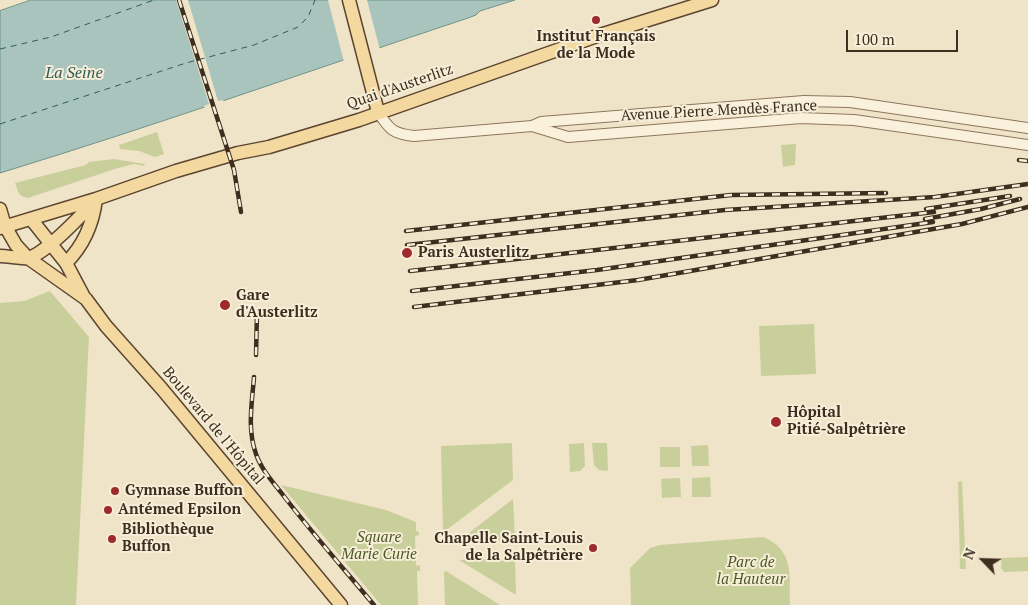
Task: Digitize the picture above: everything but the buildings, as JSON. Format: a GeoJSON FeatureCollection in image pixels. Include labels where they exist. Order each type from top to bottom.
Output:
{"type":"FeatureCollection","features":[{"type":"Feature","properties":{"kind":"main road"},"geometry":{"type":"LineString","coordinates":[[349,0],[378,112]]}},
{"type":"Feature","properties":{"kind":"main road","name":"Quai d'Austerlitz"},"geometry":{"type":"LineString","coordinates":[[3,227],[96,199],[176,171],[238,153],[269,147],[378,112],[600,35],[712,0]]}},
{"type":"Feature","properties":{"kind":"main road"},"geometry":{"type":"LineString","coordinates":[[0,256],[28,258],[65,231],[96,199]]}},
{"type":"Feature","properties":{"kind":"main road"},"geometry":{"type":"LineString","coordinates":[[66,263],[77,251],[87,235],[95,211],[96,199]]}},
{"type":"Feature","properties":{"kind":"main road","name":"Boulevard de l'Hôpital"},"geometry":{"type":"LineString","coordinates":[[0,209],[3,227],[16,245],[28,258],[86,299],[106,326],[162,389],[341,605]]}},
{"type":"Feature","properties":{"kind":"main road"},"geometry":{"type":"LineString","coordinates":[[31,219],[66,263],[86,299]]}},
{"type":"Feature","properties":{"kind":"street","name":"Avenue Pierre Mendès France"},"geometry":{"type":"LineString","coordinates":[[378,112],[388,127],[400,134],[414,136],[532,126],[541,122],[804,101],[850,102],[1028,128]]}},
{"type":"Feature","properties":{"kind":"street","name":"Avenue Pierre Mendès France"},"geometry":{"type":"LineString","coordinates":[[532,126],[568,136],[791,118],[845,120],[1028,145]]}},
{"type":"Feature","properties":{"kind":"green space"},"geometry":{"type":"Polygon","coordinates":[[[157,132],[164,154],[155,157],[139,151],[120,149],[119,145],[157,132]]]}},
{"type":"Feature","properties":{"kind":"green space"},"geometry":{"type":"Polygon","coordinates":[[[796,144],[795,165],[783,167],[781,145],[796,144]]]}},
{"type":"Feature","properties":{"kind":"green space"},"geometry":{"type":"Polygon","coordinates":[[[114,159],[145,164],[144,166],[134,164],[118,168],[28,198],[20,195],[15,183],[86,165],[89,162],[114,159]]]}},
{"type":"Feature","properties":{"kind":"green space"},"geometry":{"type":"Polygon","coordinates":[[[50,291],[89,337],[76,605],[0,605],[0,303],[24,301],[50,291]]]}},
{"type":"Feature","properties":{"kind":"green space"},"geometry":{"type":"Polygon","coordinates":[[[814,324],[816,374],[761,376],[759,326],[814,324]]]}},
{"type":"Feature","properties":{"kind":"green space"},"geometry":{"type":"Polygon","coordinates":[[[512,443],[513,480],[445,531],[443,530],[441,446],[512,443]]]}},
{"type":"Feature","properties":{"kind":"green space"},"geometry":{"type":"Polygon","coordinates":[[[584,443],[585,466],[580,471],[570,472],[569,444],[584,443]]]}},
{"type":"Feature","properties":{"kind":"green space"},"geometry":{"type":"Polygon","coordinates":[[[592,443],[607,443],[608,471],[599,470],[594,465],[592,443]]]}},
{"type":"Feature","properties":{"kind":"green space"},"geometry":{"type":"Polygon","coordinates":[[[708,445],[709,466],[692,466],[691,446],[708,445]]]}},
{"type":"Feature","properties":{"kind":"green space"},"geometry":{"type":"Polygon","coordinates":[[[660,447],[680,447],[680,467],[660,467],[660,447]]]}},
{"type":"Feature","properties":{"kind":"green space"},"geometry":{"type":"Polygon","coordinates":[[[710,477],[711,497],[692,497],[692,478],[710,477]]]}},
{"type":"Feature","properties":{"kind":"green space"},"geometry":{"type":"Polygon","coordinates":[[[680,478],[681,497],[662,498],[661,479],[680,478]]]}},
{"type":"Feature","properties":{"kind":"green space"},"geometry":{"type":"Polygon","coordinates":[[[962,481],[966,569],[960,569],[958,482],[962,481]]]}},
{"type":"Feature","properties":{"kind":"green space","name":"Square Marie Curie"},"geometry":{"type":"Polygon","coordinates":[[[281,485],[386,510],[416,522],[416,531],[419,532],[419,535],[415,536],[416,565],[420,566],[420,571],[417,571],[418,605],[381,605],[281,485]]]}},
{"type":"Feature","properties":{"kind":"green space"},"geometry":{"type":"Polygon","coordinates":[[[513,499],[515,540],[457,542],[513,499]]]}},
{"type":"Feature","properties":{"kind":"green space","name":"Parc de la Hauteur"},"geometry":{"type":"Polygon","coordinates":[[[763,537],[781,549],[785,557],[789,574],[790,605],[631,605],[630,568],[650,548],[660,545],[763,537]]]}},
{"type":"Feature","properties":{"kind":"green space"},"geometry":{"type":"Polygon","coordinates":[[[1028,557],[1028,571],[1004,572],[1001,568],[1002,558],[1028,557]]]}},
{"type":"Feature","properties":{"kind":"green space"},"geometry":{"type":"Polygon","coordinates":[[[515,558],[516,595],[459,560],[515,558]]]}},
{"type":"Feature","properties":{"kind":"green space"},"geometry":{"type":"Polygon","coordinates":[[[446,571],[500,605],[445,605],[444,572],[446,571]]]}},
{"type":"Feature","properties":{"kind":"water","name":"La Seine"},"geometry":{"type":"Polygon","coordinates":[[[31,0],[515,0],[480,11],[468,18],[234,97],[0,173],[0,11],[31,0]]]}},
{"type":"Feature","properties":{"kind":"pier"},"geometry":{"type":"Polygon","coordinates":[[[176,0],[188,0],[218,101],[223,100],[226,102],[204,109],[204,106],[209,104],[176,0]]]}},
{"type":"Feature","properties":{"kind":"pier"},"geometry":{"type":"Polygon","coordinates":[[[328,0],[367,0],[380,50],[344,62],[328,0]]]}},
{"type":"Feature","properties":{"kind":"ferry route"},"geometry":{"type":"LineString","coordinates":[[0,49],[51,37],[154,0]]}},
{"type":"Feature","properties":{"kind":"ferry route"},"geometry":{"type":"LineString","coordinates":[[0,124],[186,63],[254,45],[298,27],[308,17],[315,0]]}},
{"type":"Feature","properties":{"kind":"railway"},"geometry":{"type":"LineString","coordinates":[[179,0],[234,170],[241,212]]}},
{"type":"Feature","properties":{"kind":"railway"},"geometry":{"type":"LineString","coordinates":[[1019,160],[1028,161]]}},
{"type":"Feature","properties":{"kind":"railway"},"geometry":{"type":"LineString","coordinates":[[407,245],[725,210],[935,197],[1028,184]]}},
{"type":"Feature","properties":{"kind":"railway"},"geometry":{"type":"LineString","coordinates":[[406,231],[731,195],[886,193]]}},
{"type":"Feature","properties":{"kind":"railway"},"geometry":{"type":"LineString","coordinates":[[926,209],[1010,196]]}},
{"type":"Feature","properties":{"kind":"railway"},"geometry":{"type":"LineString","coordinates":[[925,219],[981,209],[1020,199]]}},
{"type":"Feature","properties":{"kind":"railway"},"geometry":{"type":"LineString","coordinates":[[414,307],[638,280],[962,224],[1028,207]]}},
{"type":"Feature","properties":{"kind":"railway"},"geometry":{"type":"LineString","coordinates":[[410,271],[934,212]]}},
{"type":"Feature","properties":{"kind":"railway"},"geometry":{"type":"LineString","coordinates":[[412,291],[597,270],[933,222]]}},
{"type":"Feature","properties":{"kind":"railway"},"geometry":{"type":"LineString","coordinates":[[256,355],[257,312]]}},
{"type":"Feature","properties":{"kind":"railway"},"geometry":{"type":"LineString","coordinates":[[254,377],[251,416],[252,435],[253,445],[261,465],[305,523],[374,605]]}},
{"type":"Feature","properties":{"kind":"place","name":"Institut Français de la Mode"},"geometry":{"type":"Point","coordinates":[596,20]}},
{"type":"Feature","properties":{"kind":"place","name":"Paris Austerlitz"},"geometry":{"type":"Point","coordinates":[407,253]}},
{"type":"Feature","properties":{"kind":"place","name":"Gare d'Austerlitz"},"geometry":{"type":"Point","coordinates":[225,305]}},
{"type":"Feature","properties":{"kind":"place","name":"Hôpital Pitié-Salpêtrière"},"geometry":{"type":"Point","coordinates":[776,422]}},
{"type":"Feature","properties":{"kind":"place","name":"Gymnase Buffon"},"geometry":{"type":"Point","coordinates":[115,491]}},
{"type":"Feature","properties":{"kind":"place","name":"Antémed Epsilon"},"geometry":{"type":"Point","coordinates":[108,510]}},
{"type":"Feature","properties":{"kind":"place","name":"Bibliothèque Buffon"},"geometry":{"type":"Point","coordinates":[112,539]}},
{"type":"Feature","properties":{"kind":"place","name":"Chapelle Saint-Louis de la Salpêtrière"},"geometry":{"type":"Point","coordinates":[593,548]}}]}
